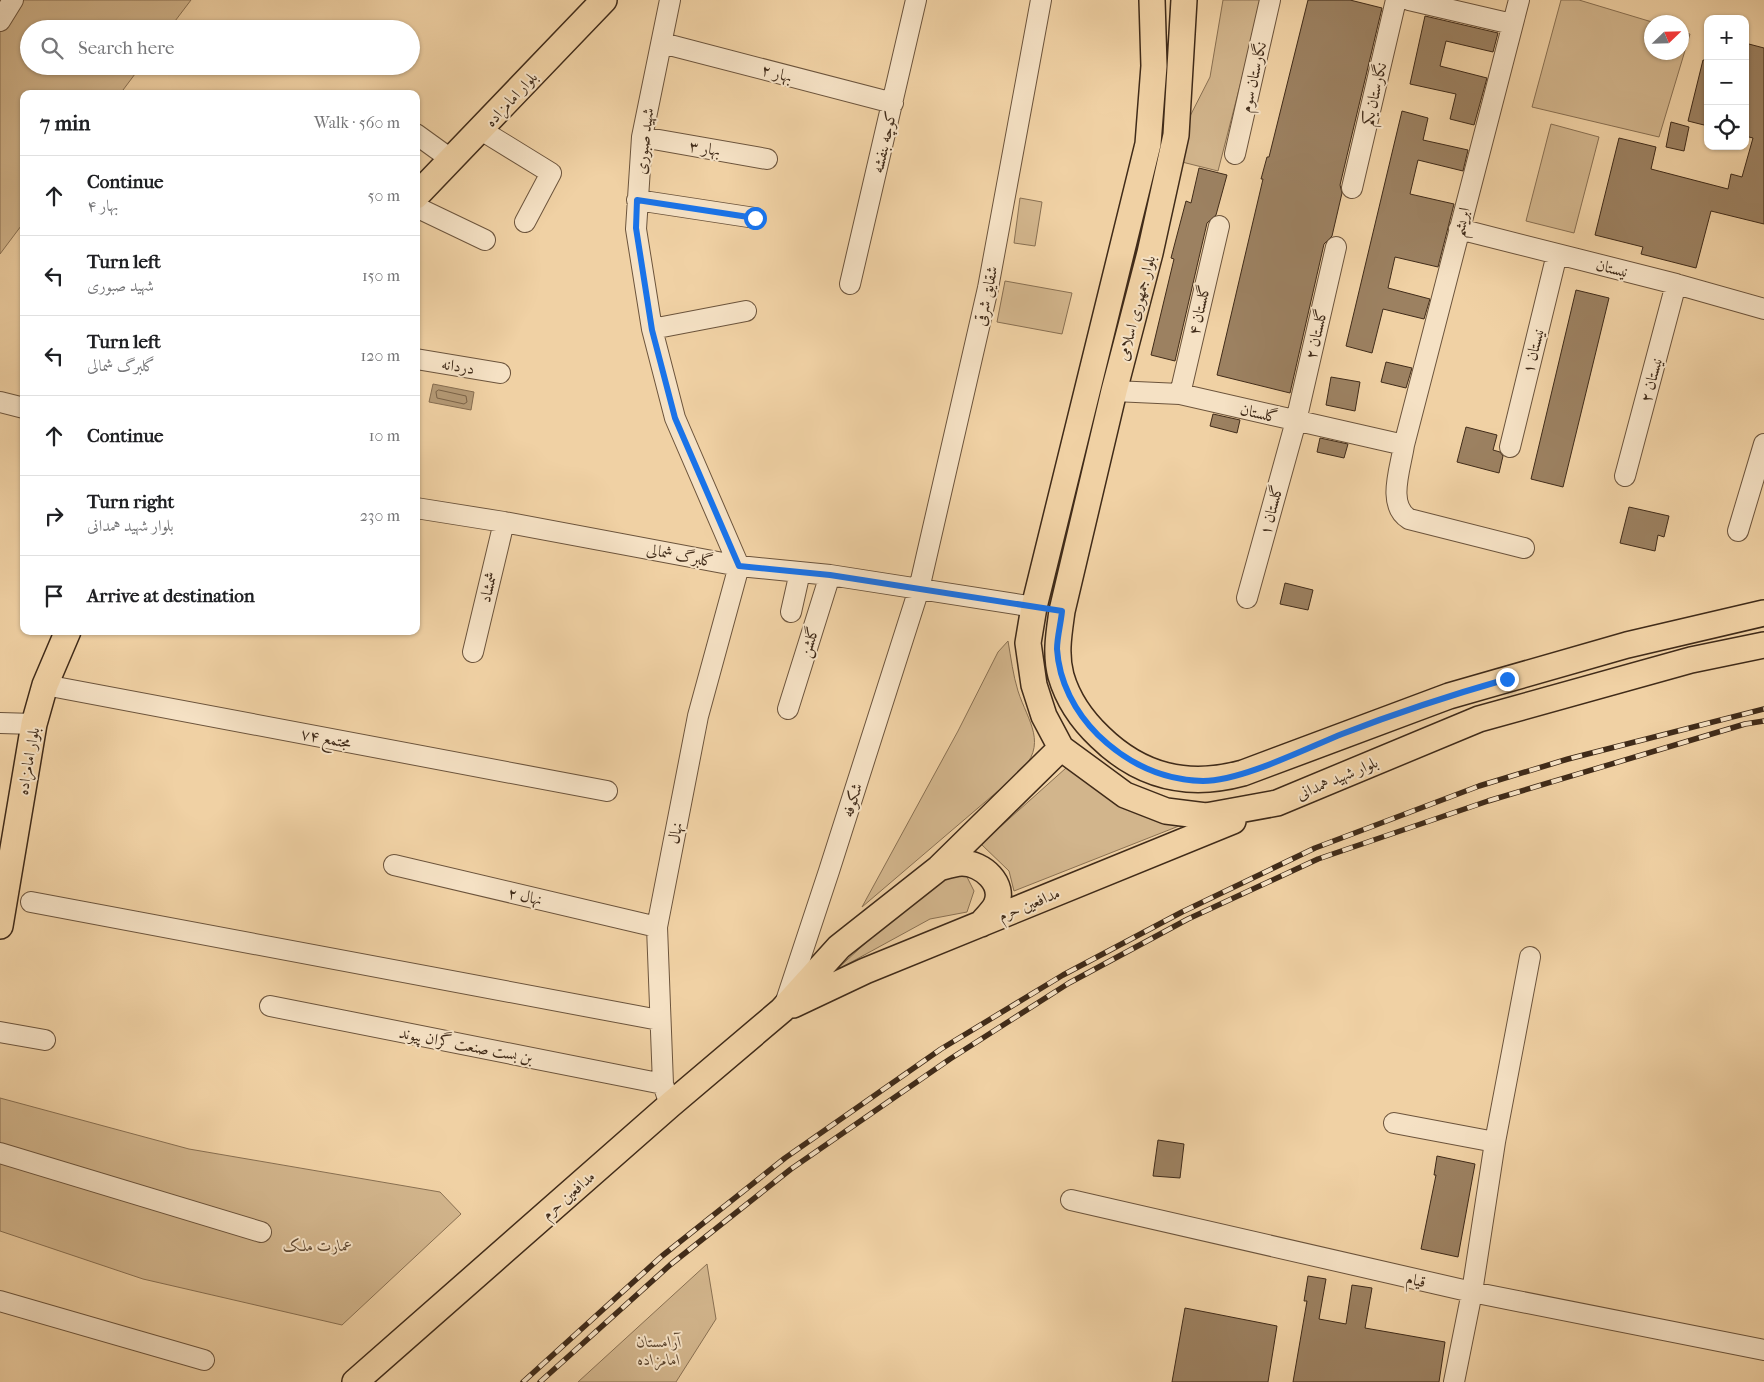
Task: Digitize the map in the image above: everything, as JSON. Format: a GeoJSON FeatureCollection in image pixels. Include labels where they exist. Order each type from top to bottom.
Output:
{"type":"FeatureCollection","features":[{"type":"Feature","properties":{"kind":"main road","name":"بلوار امامزاده"},"geometry":{"type":"LineString","coordinates":[[420,192],[604,0]]}},
{"type":"Feature","properties":{"kind":"main road","name":"بلوار جمهوری اسلامی"},"geometry":{"type":"LineString","coordinates":[[1034,607],[1148,144],[1154,66],[1152,0]]}},
{"type":"Feature","properties":{"kind":"main road","name":"بلوار جمهوری اسلامی"},"geometry":{"type":"LineString","coordinates":[[1062,611],[1114,391],[1150,253],[1176,135],[1184,0]]}},
{"type":"Feature","properties":{"kind":"main road"},"geometry":{"type":"LineString","coordinates":[[1034,607],[1062,611],[1057,648],[1061,675],[1078,712],[1114,751],[1135,765],[1186,780],[1221,779],[1243,773],[1369,724],[1449,696],[1627,645],[1764,614]]}},
{"type":"Feature","properties":{"kind":"main road","name":"بلوار شهید همدانی"},"geometry":{"type":"LineString","coordinates":[[1034,607],[1028,643],[1034,686],[1044,716],[1061,748],[1103,781],[1126,795],[1166,811],[1206,816],[1277,803],[1479,719],[1690,660],[1764,645]]}},
{"type":"Feature","properties":{"kind":"main road","name":"بلوار امامزاده"},"geometry":{"type":"LineString","coordinates":[[0,926],[34,724],[45,685],[66,635]]}},
{"type":"Feature","properties":{"kind":"main road"},"geometry":{"type":"LineString","coordinates":[[1507,679],[1516,708]]}},
{"type":"Feature","properties":{"kind":"main road","name":"مدافعین حرم"},"geometry":{"type":"LineString","coordinates":[[782,1010],[839,946],[939,868],[1061,748]]}},
{"type":"Feature","properties":{"kind":"main road","name":"مدافعین حرم"},"geometry":{"type":"LineString","coordinates":[[355,1382],[666,1095],[782,1010],[865,971],[1277,803]]}},
{"type":"Feature","properties":{"kind":"main road"},"geometry":{"type":"LineString","coordinates":[[939,868],[962,863],[975,865],[990,874],[997,889],[996,904],[981,924]]}},
{"type":"Feature","properties":{"kind":"street"},"geometry":{"type":"LineString","coordinates":[[0,21],[13,0]]}},
{"type":"Feature","properties":{"kind":"street","name":"شهید صبوری"},"geometry":{"type":"LineString","coordinates":[[670,0],[662,43],[654,70],[642,137],[636,228],[652,330],[675,418],[739,566]]}},
{"type":"Feature","properties":{"kind":"street","name":"کوچه بنفشه"},"geometry":{"type":"LineString","coordinates":[[850,284],[916,0]]}},
{"type":"Feature","properties":{"kind":"street","name":"شقایق شرقی"},"geometry":{"type":"LineString","coordinates":[[918,588],[988,288],[1041,0]]}},
{"type":"Feature","properties":{"kind":"street","name":"نگارستان سوم"},"geometry":{"type":"LineString","coordinates":[[1235,154],[1270,0]]}},
{"type":"Feature","properties":{"kind":"street","name":"نگارستان یکم"},"geometry":{"type":"LineString","coordinates":[[1352,188],[1396,0]]}},
{"type":"Feature","properties":{"kind":"street"},"geometry":{"type":"LineString","coordinates":[[1409,0],[1512,24]]}},
{"type":"Feature","properties":{"kind":"street","name":"ابریشم"},"geometry":{"type":"LineString","coordinates":[[1519,0],[1404,445],[1396,497],[1401,513],[1409,519],[1524,548]]}},
{"type":"Feature","properties":{"kind":"street","name":"بهار ۲"},"geometry":{"type":"LineString","coordinates":[[662,43],[893,103]]}},
{"type":"Feature","properties":{"kind":"street"},"geometry":{"type":"LineString","coordinates":[[481,130],[551,173],[525,222]]}},
{"type":"Feature","properties":{"kind":"street"},"geometry":{"type":"LineString","coordinates":[[420,137],[452,160]]}},
{"type":"Feature","properties":{"kind":"street","name":"بهار ۳"},"geometry":{"type":"LineString","coordinates":[[642,137],[767,159]]}},
{"type":"Feature","properties":{"kind":"street"},"geometry":{"type":"LineString","coordinates":[[637,200],[755,218]]}},
{"type":"Feature","properties":{"kind":"street"},"geometry":{"type":"LineString","coordinates":[[420,209],[485,240]]}},
{"type":"Feature","properties":{"kind":"street","name":"گلستان ۴"},"geometry":{"type":"LineString","coordinates":[[1180,394],[1219,226]]}},
{"type":"Feature","properties":{"kind":"street","name":"نیستان"},"geometry":{"type":"LineString","coordinates":[[1459,229],[1676,284],[1764,309]]}},
{"type":"Feature","properties":{"kind":"street","name":"گلستان ۲"},"geometry":{"type":"LineString","coordinates":[[1296,421],[1336,247]]}},
{"type":"Feature","properties":{"kind":"street","name":"نیستان ۱"},"geometry":{"type":"LineString","coordinates":[[1510,447],[1557,254]]}},
{"type":"Feature","properties":{"kind":"street","name":"نیستان ۲"},"geometry":{"type":"LineString","coordinates":[[1625,476],[1676,284]]}},
{"type":"Feature","properties":{"kind":"street"},"geometry":{"type":"LineString","coordinates":[[652,330],[746,311]]}},
{"type":"Feature","properties":{"kind":"street","name":"دردانه"},"geometry":{"type":"LineString","coordinates":[[420,360],[500,372]]}},
{"type":"Feature","properties":{"kind":"street","name":"گلستان"},"geometry":{"type":"LineString","coordinates":[[1114,391],[1180,394],[1404,445]]}},
{"type":"Feature","properties":{"kind":"street"},"geometry":{"type":"LineString","coordinates":[[0,402],[20,407]]}},
{"type":"Feature","properties":{"kind":"street","name":"گلستان ۱"},"geometry":{"type":"LineString","coordinates":[[1247,598],[1296,421]]}},
{"type":"Feature","properties":{"kind":"street"},"geometry":{"type":"LineString","coordinates":[[1738,531],[1764,444]]}},
{"type":"Feature","properties":{"kind":"street","name":"گلبرگ شمالی"},"geometry":{"type":"LineString","coordinates":[[420,509],[504,522],[739,566],[830,575],[1034,607]]}},
{"type":"Feature","properties":{"kind":"street","name":"شمشاد"},"geometry":{"type":"LineString","coordinates":[[473,652],[504,522]]}},
{"type":"Feature","properties":{"kind":"street","name":"نهال"},"geometry":{"type":"LineString","coordinates":[[666,1095],[659,1020],[657,927],[698,716],[739,566]]}},
{"type":"Feature","properties":{"kind":"street"},"geometry":{"type":"LineString","coordinates":[[790,612],[800,572]]}},
{"type":"Feature","properties":{"kind":"street","name":"گلشن"},"geometry":{"type":"LineString","coordinates":[[788,709],[830,575]]}},
{"type":"Feature","properties":{"kind":"street","name":"شکوفه"},"geometry":{"type":"LineString","coordinates":[[782,1010],[829,871],[918,588]]}},
{"type":"Feature","properties":{"kind":"street","name":"مجتمع ۷۴"},"geometry":{"type":"LineString","coordinates":[[45,685],[607,791]]}},
{"type":"Feature","properties":{"kind":"street"},"geometry":{"type":"LineString","coordinates":[[0,723],[34,724]]}},
{"type":"Feature","properties":{"kind":"street","name":"نهال ۲"},"geometry":{"type":"LineString","coordinates":[[394,865],[657,927]]}},
{"type":"Feature","properties":{"kind":"street"},"geometry":{"type":"LineString","coordinates":[[32,902],[659,1020]]}},
{"type":"Feature","properties":{"kind":"street"},"geometry":{"type":"LineString","coordinates":[[1454,1382],[1472,1292],[1495,1142],[1530,957]]}},
{"type":"Feature","properties":{"kind":"street","name":"بن بست صنعت گران پیوند"},"geometry":{"type":"LineString","coordinates":[[270,1006],[666,1095]]}},
{"type":"Feature","properties":{"kind":"street"},"geometry":{"type":"LineString","coordinates":[[0,1032],[45,1040]]}},
{"type":"Feature","properties":{"kind":"street"},"geometry":{"type":"LineString","coordinates":[[1394,1123],[1495,1142]]}},
{"type":"Feature","properties":{"kind":"street"},"geometry":{"type":"LineString","coordinates":[[0,1153],[261,1232]]}},
{"type":"Feature","properties":{"kind":"street","name":"قیام"},"geometry":{"type":"LineString","coordinates":[[1070,1200],[1472,1292],[1764,1350]]}},
{"type":"Feature","properties":{"kind":"street"},"geometry":{"type":"LineString","coordinates":[[0,1301],[204,1360]]}},
{"type":"Feature","properties":{"kind":"green space"},"geometry":{"type":"Polygon","coordinates":[[[0,0],[191,0],[176,20],[20,20],[20,75],[134,75],[123,90],[20,90],[20,227],[0,254],[0,0]]]}},
{"type":"Feature","properties":{"kind":"green space"},"geometry":{"type":"Polygon","coordinates":[[[1223,0],[1262,0],[1218,171],[1182,162],[1186,124],[1210,77],[1223,0]]]}},
{"type":"Feature","properties":{"kind":"green space"},"geometry":{"type":"Polygon","coordinates":[[[1561,0],[1579,0],[1644,20],[1644,60],[1682,60],[1659,137],[1532,107],[1561,0]]]}},
{"type":"Feature","properties":{"kind":"green space"},"geometry":{"type":"Polygon","coordinates":[[[1551,124],[1599,137],[1574,233],[1526,221],[1551,124]]]}},
{"type":"Feature","properties":{"kind":"green space"},"geometry":{"type":"Polygon","coordinates":[[[1020,198],[1042,202],[1035,246],[1014,243],[1020,198]]]}},
{"type":"Feature","properties":{"kind":"green space"},"geometry":{"type":"Polygon","coordinates":[[[1005,281],[1072,293],[1062,334],[997,322],[1005,281]]]}},
{"type":"Feature","properties":{"kind":"green space"},"geometry":{"type":"Polygon","coordinates":[[[1008,641],[1016,685],[1034,733],[1033,752],[1028,762],[1019,773],[862,907],[958,731],[998,652],[1008,641]]]}},
{"type":"Feature","properties":{"kind":"green space"},"geometry":{"type":"Polygon","coordinates":[[[1066,768],[1128,809],[1184,824],[1014,891],[1009,871],[981,844],[1066,768]]]}},
{"type":"Feature","properties":{"kind":"green space"},"geometry":{"type":"Polygon","coordinates":[[[965,873],[974,891],[967,912],[930,919],[835,971],[907,905],[940,880],[965,873]]]}},
{"type":"Feature","properties":{"kind":"green space","name":"عمارت ملک"},"geometry":{"type":"Polygon","coordinates":[[[0,1098],[189,1149],[440,1192],[461,1214],[342,1325],[143,1279],[0,1231],[0,1098]]]}},
{"type":"Feature","properties":{"kind":"green space","name":"آرامستان امامزاده"},"geometry":{"type":"Polygon","coordinates":[[[707,1264],[716,1319],[676,1382],[578,1382],[707,1264]]]}},
{"type":"Feature","properties":{"kind":"water"},"geometry":{"type":"Polygon","coordinates":[[[433,384],[474,392],[471,410],[429,402],[433,384]]]}},
{"type":"Feature","properties":{"kind":"building"},"geometry":{"type":"Polygon","coordinates":[[[1308,0],[1350,0],[1382,8],[1340,185],[1342,193],[1332,236],[1324,244],[1290,393],[1217,375],[1263,179],[1261,179],[1267,157],[1269,157],[1308,0]]]}},
{"type":"Feature","properties":{"kind":"building"},"geometry":{"type":"Polygon","coordinates":[[[1425,16],[1498,33],[1493,52],[1446,41],[1440,66],[1487,78],[1474,125],[1450,119],[1456,94],[1410,84],[1425,16]]]}},
{"type":"Feature","properties":{"kind":"building"},"geometry":{"type":"Polygon","coordinates":[[[1749,44],[1764,48],[1764,224],[1711,211],[1696,268],[1641,254],[1643,247],[1595,235],[1619,138],[1656,147],[1651,169],[1728,189],[1731,174],[1742,177],[1753,138],[1749,137],[1749,44]]]}},
{"type":"Feature","properties":{"kind":"building"},"geometry":{"type":"Polygon","coordinates":[[[1703,60],[1704,60],[1704,125],[1688,121],[1703,60]]]}},
{"type":"Feature","properties":{"kind":"building"},"geometry":{"type":"Polygon","coordinates":[[[1402,111],[1428,118],[1423,140],[1468,150],[1463,171],[1418,160],[1410,194],[1454,204],[1438,267],[1395,257],[1388,288],[1430,299],[1424,319],[1383,309],[1372,353],[1346,346],[1402,111]]]}},
{"type":"Feature","properties":{"kind":"building"},"geometry":{"type":"Polygon","coordinates":[[[1671,122],[1689,127],[1684,151],[1666,147],[1671,122]]]}},
{"type":"Feature","properties":{"kind":"building"},"geometry":{"type":"Polygon","coordinates":[[[1199,168],[1227,175],[1216,215],[1207,223],[1175,361],[1151,355],[1174,259],[1171,258],[1186,201],[1191,203],[1199,168]]]}},
{"type":"Feature","properties":{"kind":"building"},"geometry":{"type":"Polygon","coordinates":[[[1576,290],[1609,298],[1563,487],[1531,479],[1576,290]]]}},
{"type":"Feature","properties":{"kind":"building"},"geometry":{"type":"Polygon","coordinates":[[[1386,362],[1412,368],[1406,388],[1381,382],[1386,362]]]}},
{"type":"Feature","properties":{"kind":"building"},"geometry":{"type":"Polygon","coordinates":[[[1331,377],[1360,382],[1355,411],[1326,405],[1331,377]]]}},
{"type":"Feature","properties":{"kind":"building"},"geometry":{"type":"Polygon","coordinates":[[[1213,414],[1240,420],[1237,433],[1210,426],[1213,414]]]}},
{"type":"Feature","properties":{"kind":"building"},"geometry":{"type":"Polygon","coordinates":[[[1466,427],[1497,435],[1493,450],[1500,452],[1503,456],[1499,473],[1457,462],[1466,427]]]}},
{"type":"Feature","properties":{"kind":"building"},"geometry":{"type":"Polygon","coordinates":[[[1320,438],[1348,444],[1344,458],[1317,452],[1320,438]]]}},
{"type":"Feature","properties":{"kind":"building"},"geometry":{"type":"Polygon","coordinates":[[[1629,507],[1669,516],[1664,537],[1658,535],[1655,551],[1620,543],[1629,507]]]}},
{"type":"Feature","properties":{"kind":"building"},"geometry":{"type":"Polygon","coordinates":[[[1285,583],[1313,590],[1308,610],[1280,604],[1285,583]]]}},
{"type":"Feature","properties":{"kind":"building"},"geometry":{"type":"Polygon","coordinates":[[[1158,1140],[1184,1144],[1180,1178],[1153,1176],[1158,1140]]]}},
{"type":"Feature","properties":{"kind":"building"},"geometry":{"type":"Polygon","coordinates":[[[1437,1156],[1475,1164],[1458,1257],[1421,1249],[1436,1175],[1434,1175],[1437,1156]]]}},
{"type":"Feature","properties":{"kind":"building"},"geometry":{"type":"Polygon","coordinates":[[[1308,1276],[1326,1279],[1319,1319],[1346,1324],[1352,1285],[1372,1288],[1365,1328],[1445,1342],[1439,1382],[1293,1382],[1307,1301],[1304,1301],[1308,1276]]]}},
{"type":"Feature","properties":{"kind":"building"},"geometry":{"type":"Polygon","coordinates":[[[1185,1308],[1277,1326],[1268,1382],[1172,1382],[1185,1308]]]}},
{"type":"Feature","properties":{"kind":"railway"},"geometry":{"type":"LineString","coordinates":[[523,1382],[662,1256],[785,1158],[941,1049],[1063,975],[1182,912],[1315,848],[1479,786],[1568,759],[1764,709]]}},
{"type":"Feature","properties":{"kind":"railway"},"geometry":{"type":"LineString","coordinates":[[540,1382],[670,1265],[791,1169],[950,1059],[1069,983],[1188,919],[1318,859],[1488,801],[1745,724],[1764,721]]}},
{"type":"Feature","properties":{"kind":"route"},"geometry":{"type":"LineString","coordinates":[[755,218],[637,200],[636,228],[652,330],[675,418],[739,566],[830,575],[1062,611],[1057,648],[1061,675],[1067,693],[1078,712],[1114,751],[1135,765],[1153,772],[1186,780],[1204,781],[1221,779],[1243,773],[1369,724],[1449,696],[1507,679]]}}]}
